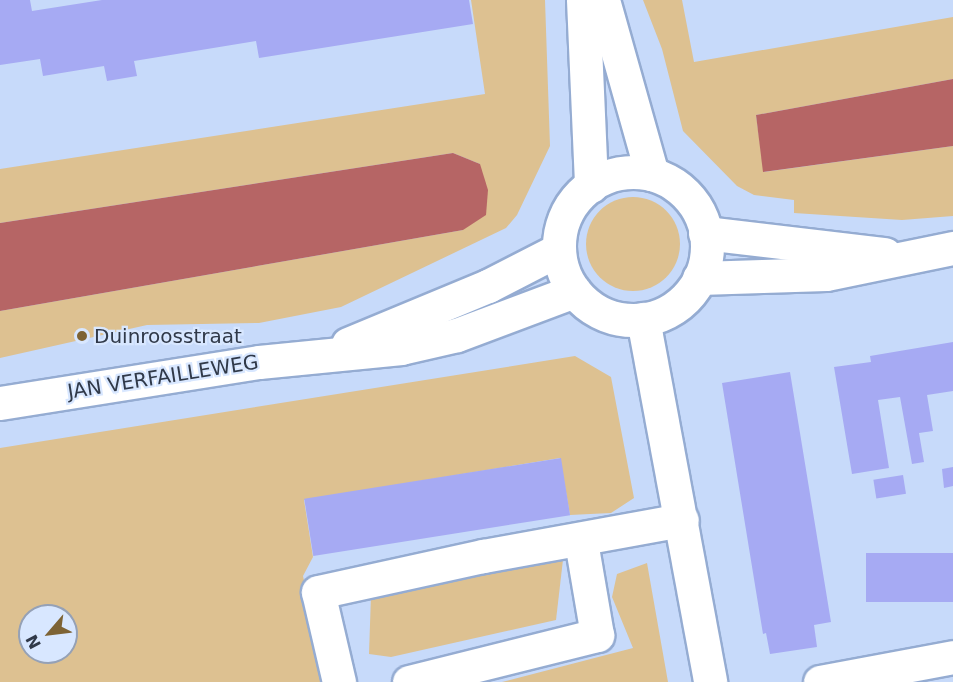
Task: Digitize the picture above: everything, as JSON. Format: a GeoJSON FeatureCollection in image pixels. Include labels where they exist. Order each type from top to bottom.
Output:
{"type":"FeatureCollection","features":[{"type":"Feature","properties":{"kind":"street"},"geometry":{"type":"LineString","coordinates":[[583,0],[591,186]]}},
{"type":"Feature","properties":{"kind":"street"},"geometry":{"type":"LineString","coordinates":[[603,0],[652,174]]}},
{"type":"Feature","properties":{"kind":"street"},"geometry":{"type":"LineString","coordinates":[[652,174],[675,183],[688,196],[704,222],[709,252],[699,278],[682,299],[662,313],[643,319],[598,312],[574,291],[564,274],[558,250],[564,220],[591,186],[614,175],[652,174]]}},
{"type":"Feature","properties":{"kind":"street"},"geometry":{"type":"LineString","coordinates":[[705,232],[905,257]]}},
{"type":"Feature","properties":{"kind":"street"},"geometry":{"type":"LineString","coordinates":[[699,278],[826,274],[953,248]]}},
{"type":"Feature","properties":{"kind":"street","name":"JAN VERFAILLEWEG"},"geometry":{"type":"LineString","coordinates":[[327,353],[488,286],[558,250]]}},
{"type":"Feature","properties":{"kind":"street","name":"JAN VERFAILLEWEG"},"geometry":{"type":"LineString","coordinates":[[0,403],[327,353],[401,348],[457,335],[574,291]]}},
{"type":"Feature","properties":{"kind":"street"},"geometry":{"type":"LineString","coordinates":[[643,319],[682,519],[710,682]]}},
{"type":"Feature","properties":{"kind":"street"},"geometry":{"type":"LineString","coordinates":[[339,682],[318,592],[483,556],[581,541],[682,519]]}},
{"type":"Feature","properties":{"kind":"street"},"geometry":{"type":"LineString","coordinates":[[409,682],[597,635],[581,541]]}},
{"type":"Feature","properties":{"kind":"street"},"geometry":{"type":"LineString","coordinates":[[820,682],[953,657]]}},
{"type":"Feature","properties":{"kind":"shaded area"},"geometry":{"type":"Polygon","coordinates":[[[471,0],[545,0],[550,146],[517,215],[506,228],[341,307],[259,323],[147,325],[0,358],[0,311],[463,230],[480,164],[453,153],[0,223],[0,169],[485,94],[471,0]]]}},
{"type":"Feature","properties":{"kind":"shaded area"},"geometry":{"type":"Polygon","coordinates":[[[643,0],[682,0],[694,62],[953,17],[953,79],[756,115],[764,172],[953,146],[953,216],[902,220],[794,213],[794,200],[754,195],[737,186],[683,131],[662,49],[643,0]]]}},
{"type":"Feature","properties":{"kind":"shaded area"},"geometry":{"type":"Polygon","coordinates":[[[953,79],[953,146],[763,172],[756,115],[953,79]]]}},
{"type":"Feature","properties":{"kind":"shaded area"},"geometry":{"type":"Polygon","coordinates":[[[453,153],[480,164],[488,190],[486,215],[463,230],[0,311],[0,223],[453,153]]]}},
{"type":"Feature","properties":{"kind":"shaded area"},"geometry":{"type":"Polygon","coordinates":[[[633,197],[651,201],[666,211],[676,226],[680,244],[676,262],[666,277],[651,287],[633,291],[615,287],[600,277],[590,262],[586,244],[590,226],[600,211],[615,201],[633,197]]]}},
{"type":"Feature","properties":{"kind":"shaded area"},"geometry":{"type":"Polygon","coordinates":[[[575,356],[611,377],[634,498],[611,513],[570,515],[560,458],[304,500],[313,557],[303,576],[326,682],[0,682],[0,448],[575,356]]]}},
{"type":"Feature","properties":{"kind":"shaded area"},"geometry":{"type":"Polygon","coordinates":[[[564,551],[556,620],[391,657],[369,654],[371,595],[564,551]]]}},
{"type":"Feature","properties":{"kind":"shaded area"},"geometry":{"type":"Polygon","coordinates":[[[647,563],[668,682],[502,682],[633,648],[612,597],[617,574],[647,563]]]}},
{"type":"Feature","properties":{"kind":"building"},"geometry":{"type":"Polygon","coordinates":[[[0,0],[30,0],[32,11],[102,0],[469,0],[473,24],[259,58],[256,41],[134,61],[137,76],[107,81],[104,66],[43,76],[40,59],[0,65],[0,0]]]}},
{"type":"Feature","properties":{"kind":"building"},"geometry":{"type":"Polygon","coordinates":[[[953,342],[953,391],[927,395],[933,431],[919,433],[924,462],[912,464],[900,397],[878,400],[889,468],[852,474],[834,367],[871,362],[870,356],[953,342]]]}},
{"type":"Feature","properties":{"kind":"building"},"geometry":{"type":"Polygon","coordinates":[[[790,372],[831,622],[814,625],[817,647],[770,654],[766,633],[763,634],[722,383],[790,372]]]}},
{"type":"Feature","properties":{"kind":"building"},"geometry":{"type":"Polygon","coordinates":[[[561,458],[570,515],[313,556],[304,499],[561,458]]]}},
{"type":"Feature","properties":{"kind":"building"},"geometry":{"type":"Polygon","coordinates":[[[953,467],[953,486],[944,488],[942,469],[953,467]]]}},
{"type":"Feature","properties":{"kind":"building"},"geometry":{"type":"Polygon","coordinates":[[[903,475],[906,494],[876,498],[873,480],[903,475]]]}},
{"type":"Feature","properties":{"kind":"building"},"geometry":{"type":"Polygon","coordinates":[[[866,553],[953,553],[953,602],[866,602],[866,553]]]}},
{"type":"Feature","properties":{"kind":"place","name":"Duinroosstraat"},"geometry":{"type":"Point","coordinates":[82,336]}}]}
